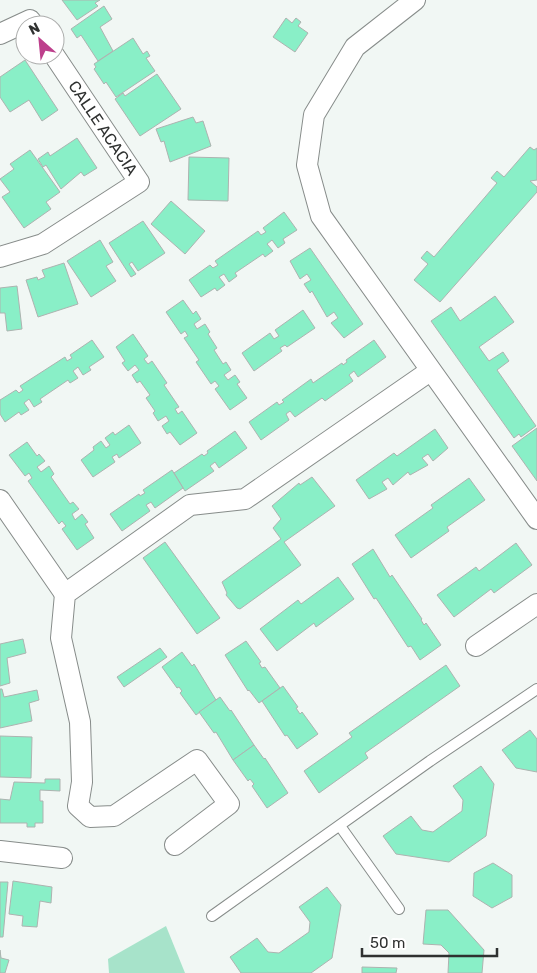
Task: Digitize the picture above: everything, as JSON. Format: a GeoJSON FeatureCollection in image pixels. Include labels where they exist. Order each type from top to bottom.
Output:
{"type":"FeatureCollection","features":[{"type":"Feature","properties":{"kind":"street"},"geometry":{"type":"LineString","coordinates":[[415,0],[355,48],[314,115],[307,165],[321,216],[537,519]]}},
{"type":"Feature","properties":{"kind":"street"},"geometry":{"type":"LineString","coordinates":[[0,34],[15,27]]}},
{"type":"Feature","properties":{"kind":"street","name":"CALLE ACACIA"},"geometry":{"type":"LineString","coordinates":[[0,257],[43,244],[139,182],[61,65]]}},
{"type":"Feature","properties":{"kind":"street"},"geometry":{"type":"LineString","coordinates":[[65,594],[190,505],[245,499],[430,370]]}},
{"type":"Feature","properties":{"kind":"street"},"geometry":{"type":"LineString","coordinates":[[0,500],[65,594],[61,638],[80,722],[82,782],[78,806],[90,818],[114,816],[197,760],[229,804],[175,845]]}},
{"type":"Feature","properties":{"kind":"street"},"geometry":{"type":"LineString","coordinates":[[476,646],[537,604]]}},
{"type":"Feature","properties":{"kind":"street"},"geometry":{"type":"LineString","coordinates":[[0,851],[62,858]]}},
{"type":"Feature","properties":{"kind":"lane"},"geometry":{"type":"LineString","coordinates":[[212,916],[537,689]]}},
{"type":"Feature","properties":{"kind":"lane"},"geometry":{"type":"LineString","coordinates":[[340,826],[399,909]]}},
{"type":"Feature","properties":{"kind":"green space"},"geometry":{"type":"Polygon","coordinates":[[[166,926],[185,973],[109,973],[108,959],[166,926]]]}},
{"type":"Feature","properties":{"kind":"building"},"geometry":{"type":"Polygon","coordinates":[[[62,0],[100,0],[95,3],[98,6],[77,20],[62,0]]]}},
{"type":"Feature","properties":{"kind":"building"},"geometry":{"type":"Polygon","coordinates":[[[104,6],[112,19],[100,27],[113,51],[98,61],[81,35],[77,38],[71,29],[104,6]]]}},
{"type":"Feature","properties":{"kind":"building"},"geometry":{"type":"Polygon","coordinates":[[[286,18],[292,23],[296,18],[301,22],[298,26],[308,33],[295,52],[273,37],[286,18]]]}},
{"type":"Feature","properties":{"kind":"building"},"geometry":{"type":"Polygon","coordinates":[[[133,38],[143,54],[147,51],[150,56],[146,58],[155,71],[116,97],[94,69],[96,67],[94,64],[133,38]]]}},
{"type":"Feature","properties":{"kind":"building"},"geometry":{"type":"Polygon","coordinates":[[[18,65],[28,65],[58,110],[42,121],[29,100],[10,112],[0,97],[0,77],[18,65]]]}},
{"type":"Feature","properties":{"kind":"building"},"geometry":{"type":"Polygon","coordinates":[[[157,74],[181,109],[140,136],[115,99],[123,93],[125,96],[157,74]]]}},
{"type":"Feature","properties":{"kind":"building"},"geometry":{"type":"Polygon","coordinates":[[[193,117],[196,123],[203,121],[211,146],[170,162],[164,141],[161,142],[156,129],[193,117]]]}},
{"type":"Feature","properties":{"kind":"building"},"geometry":{"type":"Polygon","coordinates":[[[77,138],[97,168],[84,176],[81,172],[61,189],[46,165],[43,167],[38,159],[48,152],[50,156],[77,138]]]}},
{"type":"Feature","properties":{"kind":"building"},"geometry":{"type":"Polygon","coordinates":[[[530,147],[534,150],[537,148],[537,180],[530,181],[537,187],[537,192],[440,302],[414,280],[428,264],[421,258],[427,251],[434,257],[497,183],[491,178],[497,171],[504,177],[530,147]]]}},
{"type":"Feature","properties":{"kind":"building"},"geometry":{"type":"Polygon","coordinates":[[[30,150],[60,192],[46,202],[51,209],[24,228],[2,197],[10,192],[0,179],[14,169],[10,164],[30,150]]]}},
{"type":"Feature","properties":{"kind":"building"},"geometry":{"type":"Polygon","coordinates":[[[189,157],[229,158],[228,201],[188,200],[189,157]]]}},
{"type":"Feature","properties":{"kind":"building"},"geometry":{"type":"Polygon","coordinates":[[[171,201],[205,231],[185,254],[151,224],[171,201]]]}},
{"type":"Feature","properties":{"kind":"building"},"geometry":{"type":"Polygon","coordinates":[[[284,212],[297,230],[283,239],[285,243],[278,248],[272,240],[267,244],[273,251],[265,257],[263,254],[235,273],[237,276],[229,282],[224,274],[219,277],[225,285],[217,291],[215,288],[201,297],[189,280],[210,265],[213,268],[218,265],[215,261],[258,231],[261,235],[266,232],[263,228],[284,212]]]}},
{"type":"Feature","properties":{"kind":"building"},"geometry":{"type":"Polygon","coordinates":[[[143,221],[165,253],[138,271],[132,262],[129,264],[136,274],[131,277],[109,243],[143,221]]]}},
{"type":"Feature","properties":{"kind":"building"},"geometry":{"type":"Polygon","coordinates":[[[100,240],[113,262],[106,266],[116,281],[91,297],[67,261],[100,240]]]}},
{"type":"Feature","properties":{"kind":"building"},"geometry":{"type":"Polygon","coordinates":[[[310,248],[363,324],[344,338],[331,323],[338,318],[334,312],[327,317],[312,291],[310,293],[304,284],[311,280],[307,274],[300,279],[290,261],[310,248]]]}},
{"type":"Feature","properties":{"kind":"building"},"geometry":{"type":"Polygon","coordinates":[[[64,263],[78,304],[38,317],[26,280],[37,277],[38,280],[45,277],[42,270],[64,263]]]}},
{"type":"Feature","properties":{"kind":"building"},"geometry":{"type":"Polygon","coordinates":[[[17,286],[22,329],[7,331],[5,313],[0,313],[0,288],[17,286]]]}},
{"type":"Feature","properties":{"kind":"building"},"geometry":{"type":"Polygon","coordinates":[[[495,296],[514,322],[479,347],[489,361],[503,352],[509,361],[497,370],[536,426],[521,437],[519,434],[514,438],[431,321],[451,307],[460,321],[495,296]]]}},
{"type":"Feature","properties":{"kind":"building"},"geometry":{"type":"Polygon","coordinates":[[[183,300],[193,314],[196,311],[201,319],[194,324],[197,329],[205,324],[210,332],[208,334],[217,348],[214,350],[223,364],[226,362],[231,370],[224,375],[228,380],[235,375],[240,382],[237,384],[247,398],[230,410],[215,389],[219,386],[215,381],[211,384],[196,362],[199,360],[184,338],[188,336],[185,331],[181,334],[166,312],[183,300]]]}},
{"type":"Feature","properties":{"kind":"building"},"geometry":{"type":"Polygon","coordinates":[[[303,310],[315,328],[287,347],[285,345],[280,348],[282,351],[254,371],[242,353],[270,333],[274,339],[279,336],[275,330],[303,310]]]}},
{"type":"Feature","properties":{"kind":"building"},"geometry":{"type":"Polygon","coordinates":[[[133,334],[148,356],[144,359],[148,364],[152,361],[167,383],[164,385],[179,407],[175,409],[178,414],[182,411],[197,433],[180,445],[170,432],[167,434],[162,426],[169,421],[166,416],[158,421],[153,413],[155,411],[146,398],[150,395],[140,381],[137,383],[132,375],[139,370],[135,365],[128,371],[122,363],[125,361],[116,347],[133,334]]]}},
{"type":"Feature","properties":{"kind":"building"},"geometry":{"type":"Polygon","coordinates":[[[92,340],[104,357],[89,367],[91,370],[83,375],[78,367],[73,371],[78,378],[70,383],[68,380],[40,399],[42,402],[34,407],[29,399],[24,403],[29,410],[21,415],[19,412],[5,422],[0,414],[0,400],[16,390],[19,393],[23,390],[20,386],[65,357],[67,361],[72,358],[70,355],[92,340]]]}},
{"type":"Feature","properties":{"kind":"building"},"geometry":{"type":"Polygon","coordinates":[[[374,340],[386,357],[358,377],[354,371],[349,375],[353,381],[325,401],[322,398],[295,417],[290,411],[286,414],[289,420],[261,440],[249,422],[277,402],[279,405],[284,402],[282,400],[311,379],[313,383],[342,363],[343,365],[347,362],[346,360],[374,340]]]}},
{"type":"Feature","properties":{"kind":"building"},"geometry":{"type":"Polygon","coordinates":[[[129,425],[141,443],[119,458],[117,454],[112,457],[115,462],[93,477],[81,460],[94,450],[93,447],[101,441],[106,448],[110,445],[105,438],[113,432],[115,435],[129,425]]]}},
{"type":"Feature","properties":{"kind":"building"},"geometry":{"type":"Polygon","coordinates":[[[537,428],[537,481],[512,446],[537,428]]]}},
{"type":"Feature","properties":{"kind":"building"},"geometry":{"type":"Polygon","coordinates":[[[435,429],[448,448],[433,461],[428,454],[422,458],[428,465],[410,475],[408,472],[393,485],[388,478],[382,482],[387,489],[369,499],[356,480],[394,453],[397,456],[435,429]]]}},
{"type":"Feature","properties":{"kind":"building"},"geometry":{"type":"Polygon","coordinates":[[[235,431],[247,448],[219,468],[215,462],[210,466],[214,471],[185,491],[174,473],[202,454],[204,456],[208,453],[207,451],[235,431]]]}},
{"type":"Feature","properties":{"kind":"building"},"geometry":{"type":"Polygon","coordinates":[[[27,442],[37,456],[39,454],[45,461],[37,467],[41,472],[49,466],[54,474],[51,477],[70,504],[73,502],[79,509],[72,514],[75,520],[82,514],[88,522],[85,524],[94,538],[77,550],[62,529],[66,526],[62,521],[59,524],[28,481],[32,478],[29,473],[25,476],[9,455],[27,442]]]}},
{"type":"Feature","properties":{"kind":"building"},"geometry":{"type":"Polygon","coordinates":[[[172,470],[183,488],[155,508],[151,502],[146,505],[150,511],[122,531],[110,514],[139,494],[140,496],[145,493],[143,490],[172,470]]]}},
{"type":"Feature","properties":{"kind":"building"},"geometry":{"type":"Polygon","coordinates":[[[312,477],[335,506],[284,542],[301,565],[240,609],[237,608],[226,595],[227,593],[222,582],[281,539],[273,528],[281,519],[272,506],[299,483],[300,485],[312,477]]]}},
{"type":"Feature","properties":{"kind":"building"},"geometry":{"type":"Polygon","coordinates":[[[469,478],[485,500],[447,527],[449,531],[411,558],[395,535],[433,508],[431,505],[469,478]]]}},
{"type":"Feature","properties":{"kind":"building"},"geometry":{"type":"Polygon","coordinates":[[[165,542],[220,618],[197,634],[143,558],[165,542]]]}},
{"type":"Feature","properties":{"kind":"building"},"geometry":{"type":"Polygon","coordinates":[[[516,543],[532,565],[494,593],[491,589],[454,617],[437,595],[476,567],[479,571],[516,543]]]}},
{"type":"Feature","properties":{"kind":"building"},"geometry":{"type":"Polygon","coordinates":[[[373,549],[390,577],[392,575],[422,619],[424,625],[426,623],[441,645],[420,660],[411,646],[408,647],[376,598],[374,599],[352,564],[373,549]]]}},
{"type":"Feature","properties":{"kind":"building"},"geometry":{"type":"Polygon","coordinates":[[[338,577],[354,599],[316,627],[314,623],[277,651],[260,629],[298,600],[301,604],[338,577]]]}},
{"type":"Feature","properties":{"kind":"building"},"geometry":{"type":"Polygon","coordinates":[[[23,639],[26,653],[7,658],[10,683],[0,686],[0,644],[23,639]]]}},
{"type":"Feature","properties":{"kind":"building"},"geometry":{"type":"Polygon","coordinates":[[[246,641],[261,662],[259,663],[262,668],[265,667],[280,688],[259,703],[248,691],[225,655],[246,641]]]}},
{"type":"Feature","properties":{"kind":"building"},"geometry":{"type":"Polygon","coordinates":[[[160,648],[167,657],[124,687],[117,677],[160,648]]]}},
{"type":"Feature","properties":{"kind":"building"},"geometry":{"type":"Polygon","coordinates":[[[182,652],[192,666],[194,664],[216,700],[196,715],[180,693],[182,691],[179,687],[177,688],[162,667],[182,652]]]}},
{"type":"Feature","properties":{"kind":"building"},"geometry":{"type":"Polygon","coordinates":[[[446,665],[460,686],[365,753],[368,758],[319,793],[304,771],[352,737],[349,733],[446,665]]]}},
{"type":"Feature","properties":{"kind":"building"},"geometry":{"type":"Polygon","coordinates":[[[283,686],[298,707],[296,708],[300,714],[302,712],[318,734],[297,749],[287,735],[285,736],[262,701],[283,686]]]}},
{"type":"Feature","properties":{"kind":"building"},"geometry":{"type":"Polygon","coordinates":[[[0,689],[2,689],[4,697],[37,690],[39,700],[29,703],[32,721],[0,728],[0,689]]]}},
{"type":"Feature","properties":{"kind":"building"},"geometry":{"type":"Polygon","coordinates":[[[220,697],[254,745],[233,760],[216,732],[214,733],[199,712],[220,697]]]}},
{"type":"Feature","properties":{"kind":"building"},"geometry":{"type":"Polygon","coordinates":[[[530,730],[537,739],[537,772],[516,768],[502,750],[530,730]]]}},
{"type":"Feature","properties":{"kind":"building"},"geometry":{"type":"Polygon","coordinates":[[[0,736],[32,737],[31,778],[0,777],[0,736]]]}},
{"type":"Feature","properties":{"kind":"building"},"geometry":{"type":"Polygon","coordinates":[[[254,745],[288,793],[267,808],[252,786],[254,784],[250,779],[248,781],[233,760],[254,745]]]}},
{"type":"Feature","properties":{"kind":"building"},"geometry":{"type":"Polygon","coordinates":[[[481,766],[494,784],[486,836],[449,862],[396,854],[383,836],[411,816],[422,830],[433,832],[462,811],[463,800],[453,786],[481,766]]]}},
{"type":"Feature","properties":{"kind":"building"},"geometry":{"type":"Polygon","coordinates":[[[45,779],[60,779],[60,791],[40,790],[40,801],[43,801],[43,823],[35,823],[35,827],[27,827],[27,823],[0,823],[0,799],[10,800],[14,782],[45,783],[45,779]]]}},
{"type":"Feature","properties":{"kind":"building"},"geometry":{"type":"Polygon","coordinates":[[[493,863],[512,875],[512,897],[492,908],[473,896],[474,873],[493,863]]]}},
{"type":"Feature","properties":{"kind":"building"},"geometry":{"type":"Polygon","coordinates":[[[13,881],[52,887],[51,903],[40,901],[37,927],[22,926],[23,916],[9,914],[13,881]]]}},
{"type":"Feature","properties":{"kind":"building"},"geometry":{"type":"Polygon","coordinates":[[[0,882],[8,882],[3,937],[0,937],[0,882]]]}},
{"type":"Feature","properties":{"kind":"building"},"geometry":{"type":"Polygon","coordinates":[[[327,887],[341,905],[332,958],[311,973],[241,973],[230,957],[257,938],[268,952],[279,953],[309,932],[310,922],[299,907],[327,887]]]}},
{"type":"Feature","properties":{"kind":"building"},"geometry":{"type":"Polygon","coordinates":[[[426,910],[448,910],[484,950],[482,973],[448,973],[449,953],[441,945],[423,944],[426,910]]]}},
{"type":"Feature","properties":{"kind":"building"},"geometry":{"type":"Polygon","coordinates":[[[0,950],[1,958],[9,960],[5,973],[0,973],[0,950]]]}},
{"type":"Feature","properties":{"kind":"building"},"geometry":{"type":"Polygon","coordinates":[[[362,967],[397,968],[396,973],[362,973],[362,967]]]}}]}
